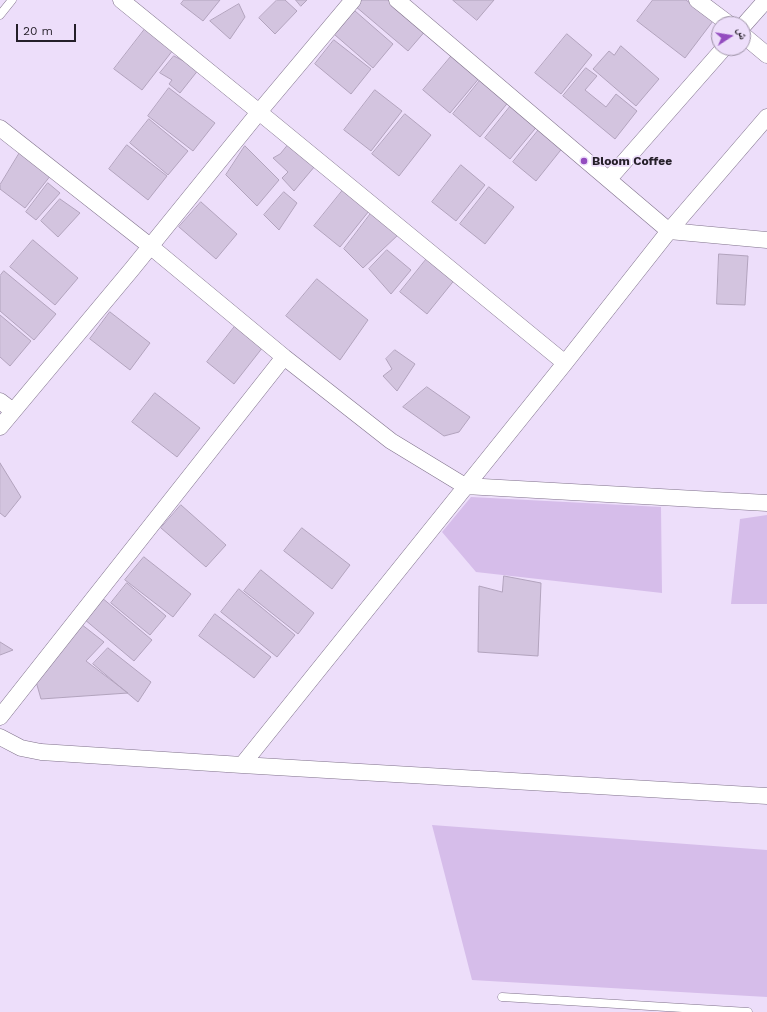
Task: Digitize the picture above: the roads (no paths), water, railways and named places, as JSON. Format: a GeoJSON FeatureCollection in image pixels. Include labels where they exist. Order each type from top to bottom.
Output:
{"type":"FeatureCollection","features":[{"type":"Feature","properties":{"kind":"street"},"geometry":{"type":"LineString","coordinates":[[121,0],[565,363]]}},
{"type":"Feature","properties":{"kind":"street"},"geometry":{"type":"LineString","coordinates":[[0,428],[259,112],[353,0]]}},
{"type":"Feature","properties":{"kind":"street"},"geometry":{"type":"LineString","coordinates":[[397,0],[669,231],[767,240]]}},
{"type":"Feature","properties":{"kind":"street"},"geometry":{"type":"LineString","coordinates":[[697,0],[718,16]]}},
{"type":"Feature","properties":{"kind":"street"},"geometry":{"type":"LineString","coordinates":[[751,17],[766,0]]}},
{"type":"Feature","properties":{"kind":"street"},"geometry":{"type":"LineString","coordinates":[[751,42],[767,56]]}},
{"type":"Feature","properties":{"kind":"street"},"geometry":{"type":"LineString","coordinates":[[609,179],[717,56]]}},
{"type":"Feature","properties":{"kind":"street"},"geometry":{"type":"LineString","coordinates":[[242,765],[565,363],[669,231],[767,117]]}},
{"type":"Feature","properties":{"kind":"street"},"geometry":{"type":"LineString","coordinates":[[0,128],[150,246],[284,357],[391,441],[465,486],[767,503]]}},
{"type":"Feature","properties":{"kind":"street"},"geometry":{"type":"LineString","coordinates":[[0,717],[284,357]]}},
{"type":"Feature","properties":{"kind":"street"},"geometry":{"type":"LineString","coordinates":[[0,401],[13,412]]}},
{"type":"Feature","properties":{"kind":"street"},"geometry":{"type":"LineString","coordinates":[[0,737],[21,748],[41,752],[767,796]]}},
{"type":"Feature","properties":{"kind":"lane"},"geometry":{"type":"LineString","coordinates":[[0,15],[12,0]]}},
{"type":"Feature","properties":{"kind":"lane"},"geometry":{"type":"LineString","coordinates":[[502,997],[748,1012]]}},
{"type":"Feature","properties":{"kind":"place","name":"Bloom Coffee"},"geometry":{"type":"Point","coordinates":[584,161]}}]}
